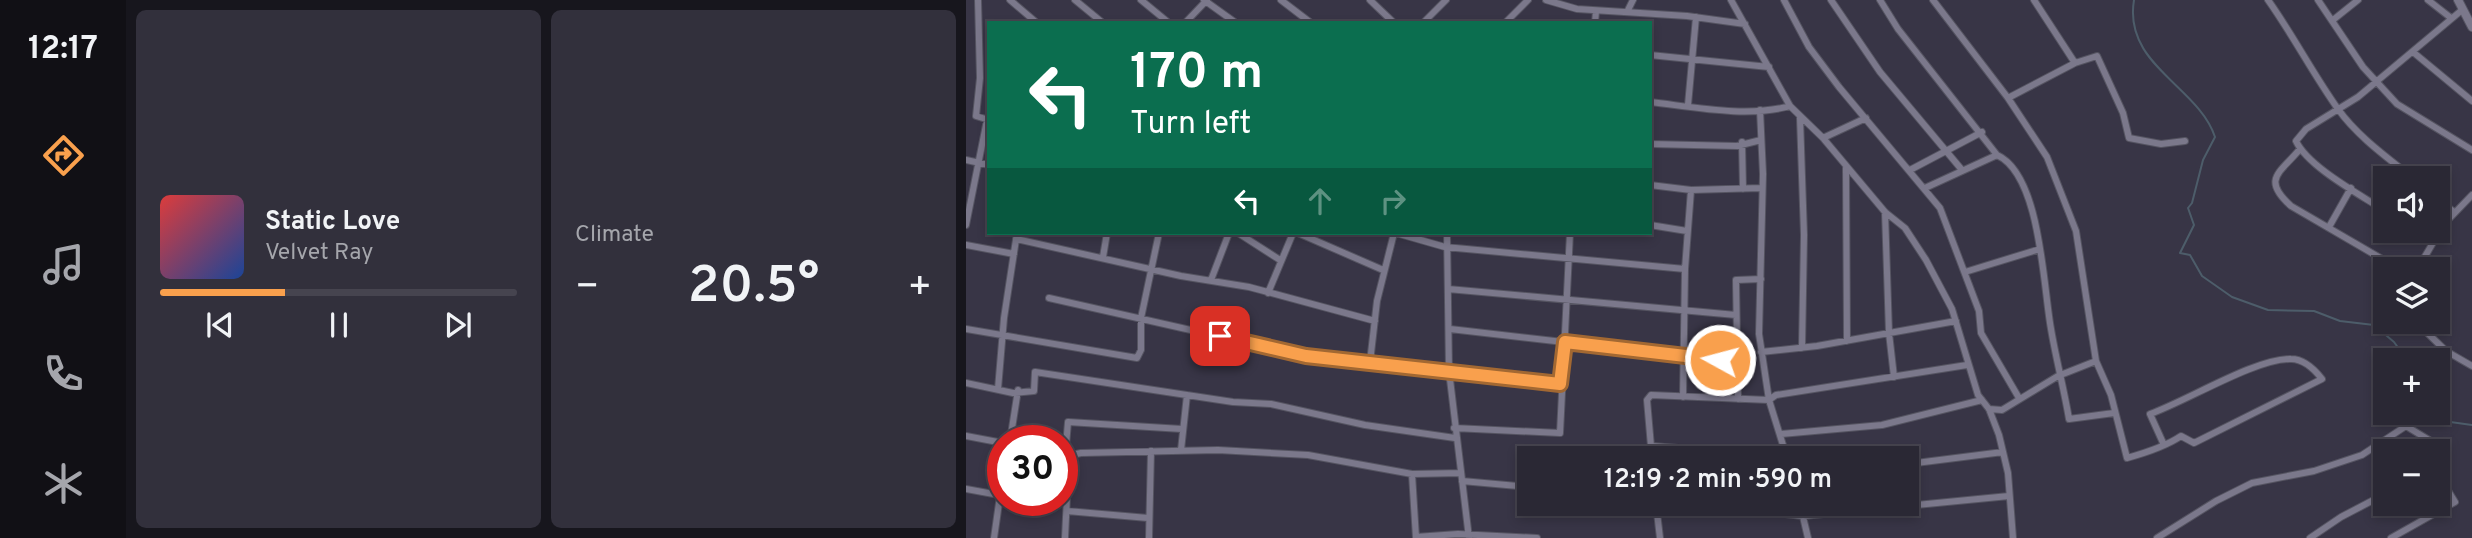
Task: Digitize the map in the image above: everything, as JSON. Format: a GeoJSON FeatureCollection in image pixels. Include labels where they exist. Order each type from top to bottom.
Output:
{"type":"FeatureCollection","features":[{"type":"Feature","properties":{"kind":"street"},"geometry":{"type":"LineString","coordinates":[[978,0],[976,14],[980,78],[976,116],[987,120]]}},
{"type":"Feature","properties":{"kind":"street"},"geometry":{"type":"LineString","coordinates":[[1010,0],[1035,21]]}},
{"type":"Feature","properties":{"kind":"street"},"geometry":{"type":"LineString","coordinates":[[1076,0],[1101,21]]}},
{"type":"Feature","properties":{"kind":"street"},"geometry":{"type":"LineString","coordinates":[[1141,0],[1167,21]]}},
{"type":"Feature","properties":{"kind":"street"},"geometry":{"type":"LineString","coordinates":[[1187,21],[1206,0],[1233,21]]}},
{"type":"Feature","properties":{"kind":"street"},"geometry":{"type":"LineString","coordinates":[[1280,0],[1308,21]]}},
{"type":"Feature","properties":{"kind":"street"},"geometry":{"type":"LineString","coordinates":[[1370,0],[1392,21]]}},
{"type":"Feature","properties":{"kind":"street"},"geometry":{"type":"LineString","coordinates":[[1376,6],[1382,0]]}},
{"type":"Feature","properties":{"kind":"street"},"geometry":{"type":"LineString","coordinates":[[1425,21],[1446,0]]}},
{"type":"Feature","properties":{"kind":"street"},"geometry":{"type":"LineString","coordinates":[[1507,21],[1527,0]]}},
{"type":"Feature","properties":{"kind":"street"},"geometry":{"type":"LineString","coordinates":[[1546,0],[1577,9],[1696,17],[1745,24]]}},
{"type":"Feature","properties":{"kind":"street"},"geometry":{"type":"LineString","coordinates":[[1577,9],[1582,0]]}},
{"type":"Feature","properties":{"kind":"street"},"geometry":{"type":"LineString","coordinates":[[1627,12],[1633,0]]}},
{"type":"Feature","properties":{"kind":"street"},"geometry":{"type":"LineString","coordinates":[[1731,0],[1790,106],[1823,138],[1885,212],[1905,228],[1926,260],[1956,321],[1967,365],[1982,400],[1989,409],[2003,452],[2013,538]]}},
{"type":"Feature","properties":{"kind":"street"},"geometry":{"type":"LineString","coordinates":[[1783,0],[1809,47],[1940,208],[1979,311],[1981,332],[2019,398]]}},
{"type":"Feature","properties":{"kind":"street"},"geometry":{"type":"LineString","coordinates":[[1831,0],[1880,72],[1962,170]]}},
{"type":"Feature","properties":{"kind":"street"},"geometry":{"type":"LineString","coordinates":[[1880,0],[1899,29],[1982,132],[1997,155],[2009,160],[2021,184],[2039,233],[2051,329],[2070,419],[2114,413]]}},
{"type":"Feature","properties":{"kind":"street"},"geometry":{"type":"LineString","coordinates":[[1933,0],[2008,98],[2047,157],[2076,232],[2096,361],[2111,395],[2127,458],[2164,445],[2181,436],[2194,443],[2322,379],[2309,366],[2290,358],[2250,370],[2150,414],[2164,445]]}},
{"type":"Feature","properties":{"kind":"street"},"geometry":{"type":"LineString","coordinates":[[2034,0],[2075,63]]}},
{"type":"Feature","properties":{"kind":"street"},"geometry":{"type":"LineString","coordinates":[[2268,0],[2298,43],[2338,110],[2400,166]]}},
{"type":"Feature","properties":{"kind":"street"},"geometry":{"type":"LineString","coordinates":[[2318,0],[2376,82],[2414,116],[2472,150]]}},
{"type":"Feature","properties":{"kind":"street"},"geometry":{"type":"LineString","coordinates":[[2333,20],[2358,0]]}},
{"type":"Feature","properties":{"kind":"street"},"geometry":{"type":"LineString","coordinates":[[2428,0],[2451,18]]}},
{"type":"Feature","properties":{"kind":"street"},"geometry":{"type":"LineString","coordinates":[[2458,0],[2472,27]]}},
{"type":"Feature","properties":{"kind":"street"},"geometry":{"type":"LineString","coordinates":[[2373,203],[2300,149],[2296,141],[2306,129],[2376,82],[2462,10]]}},
{"type":"Feature","properties":{"kind":"street"},"geometry":{"type":"LineString","coordinates":[[1595,21],[1596,11]]}},
{"type":"Feature","properties":{"kind":"street"},"geometry":{"type":"LineString","coordinates":[[966,16],[976,14]]}},
{"type":"Feature","properties":{"kind":"street"},"geometry":{"type":"LineString","coordinates":[[1688,105],[1696,17]]}},
{"type":"Feature","properties":{"kind":"street"},"geometry":{"type":"LineString","coordinates":[[979,34],[987,40]]}},
{"type":"Feature","properties":{"kind":"street"},"geometry":{"type":"LineString","coordinates":[[2413,52],[2472,101]]}},
{"type":"Feature","properties":{"kind":"street"},"geometry":{"type":"LineString","coordinates":[[1652,55],[1769,67]]}},
{"type":"Feature","properties":{"kind":"street"},"geometry":{"type":"LineString","coordinates":[[2008,98],[2075,63],[2096,56],[2123,113],[2129,138],[2161,144],[2185,141]]}},
{"type":"Feature","properties":{"kind":"street"},"geometry":{"type":"LineString","coordinates":[[1652,102],[1760,110],[1790,106]]}},
{"type":"Feature","properties":{"kind":"street"},"geometry":{"type":"LineString","coordinates":[[1760,110],[1761,352],[1769,400],[1784,446]]}},
{"type":"Feature","properties":{"kind":"street"},"geometry":{"type":"LineString","coordinates":[[1800,118],[1804,235],[1802,348]]}},
{"type":"Feature","properties":{"kind":"street"},"geometry":{"type":"LineString","coordinates":[[1823,138],[1866,118]]}},
{"type":"Feature","properties":{"kind":"street"},"geometry":{"type":"LineString","coordinates":[[966,225],[987,125]]}},
{"type":"Feature","properties":{"kind":"street"},"geometry":{"type":"LineString","coordinates":[[1910,170],[1946,148],[1982,132]]}},
{"type":"Feature","properties":{"kind":"street"},"geometry":{"type":"LineString","coordinates":[[1652,145],[1737,146],[1742,142],[1761,140]]}},
{"type":"Feature","properties":{"kind":"street"},"geometry":{"type":"LineString","coordinates":[[1742,142],[1743,189]]}},
{"type":"Feature","properties":{"kind":"street"},"geometry":{"type":"LineString","coordinates":[[2300,149],[2276,175],[2273,183],[2277,194],[2291,206],[2379,257]]}},
{"type":"Feature","properties":{"kind":"street"},"geometry":{"type":"LineString","coordinates":[[1925,188],[1997,155]]}},
{"type":"Feature","properties":{"kind":"street"},"geometry":{"type":"LineString","coordinates":[[966,160],[987,164]]}},
{"type":"Feature","properties":{"kind":"street"},"geometry":{"type":"LineString","coordinates":[[1846,168],[1847,341]]}},
{"type":"Feature","properties":{"kind":"street"},"geometry":{"type":"LineString","coordinates":[[1652,185],[1691,190],[1761,188]]}},
{"type":"Feature","properties":{"kind":"street"},"geometry":{"type":"LineString","coordinates":[[2329,227],[2351,188]]}},
{"type":"Feature","properties":{"kind":"street"},"geometry":{"type":"LineString","coordinates":[[1682,397],[1685,269],[1691,190]]}},
{"type":"Feature","properties":{"kind":"street"},"geometry":{"type":"LineString","coordinates":[[2450,217],[2472,195]]}},
{"type":"Feature","properties":{"kind":"street"},"geometry":{"type":"LineString","coordinates":[[2450,209],[2454,212]]}},
{"type":"Feature","properties":{"kind":"street"},"geometry":{"type":"LineString","coordinates":[[1885,212],[1889,333],[1894,377]]}},
{"type":"Feature","properties":{"kind":"street"},"geometry":{"type":"LineString","coordinates":[[1652,225],[1688,231]]}},
{"type":"Feature","properties":{"kind":"street"},"geometry":{"type":"LineString","coordinates":[[1103,257],[1107,235]]}},
{"type":"Feature","properties":{"kind":"street"},"geometry":{"type":"LineString","coordinates":[[966,329],[1137,358],[1141,349],[1141,318],[1159,235]]}},
{"type":"Feature","properties":{"kind":"street"},"geometry":{"type":"LineString","coordinates":[[1210,280],[1228,235]]}},
{"type":"Feature","properties":{"kind":"street"},"geometry":{"type":"LineString","coordinates":[[1241,235],[1280,260]]}},
{"type":"Feature","properties":{"kind":"street"},"geometry":{"type":"LineString","coordinates":[[1268,293],[1280,260],[1295,235]]}},
{"type":"Feature","properties":{"kind":"street"},"geometry":{"type":"LineString","coordinates":[[1301,235],[1383,270]]}},
{"type":"Feature","properties":{"kind":"street"},"geometry":{"type":"LineString","coordinates":[[1370,362],[1383,270],[1394,235]]}},
{"type":"Feature","properties":{"kind":"street"},"geometry":{"type":"LineString","coordinates":[[1402,235],[1445,247],[1685,269]]}},
{"type":"Feature","properties":{"kind":"street"},"geometry":{"type":"LineString","coordinates":[[1447,235],[1449,371],[1455,400],[1454,428],[1468,537]]}},
{"type":"Feature","properties":{"kind":"street"},"geometry":{"type":"LineString","coordinates":[[1454,428],[1560,433],[1560,384],[1565,342],[1570,235]]}},
{"type":"Feature","properties":{"kind":"street"},"geometry":{"type":"LineString","coordinates":[[998,389],[1002,335],[1017,236],[1268,293],[1375,321]]}},
{"type":"Feature","properties":{"kind":"street"},"geometry":{"type":"LineString","coordinates":[[966,245],[1014,254]]}},
{"type":"Feature","properties":{"kind":"street"},"geometry":{"type":"LineString","coordinates":[[1965,272],[2040,249]]}},
{"type":"Feature","properties":{"kind":"street"},"geometry":{"type":"LineString","coordinates":[[1738,399],[1736,280],[1761,279]]}},
{"type":"Feature","properties":{"kind":"street"},"geometry":{"type":"LineString","coordinates":[[1448,289],[1567,302],[1736,315]]}},
{"type":"Feature","properties":{"kind":"street"},"geometry":{"type":"LineString","coordinates":[[1049,298],[1294,354],[1560,384]]}},
{"type":"Feature","properties":{"kind":"street"},"geometry":{"type":"LineString","coordinates":[[1761,352],[1847,341],[1956,321]]}},
{"type":"Feature","properties":{"kind":"street"},"geometry":{"type":"LineString","coordinates":[[1450,329],[1739,362]]}},
{"type":"Feature","properties":{"kind":"street"},"geometry":{"type":"LineString","coordinates":[[2428,334],[2446,351],[2472,366]]}},
{"type":"Feature","properties":{"kind":"street"},"geometry":{"type":"LineString","coordinates":[[1989,409],[2002,410],[2062,375],[2096,361]]}},
{"type":"Feature","properties":{"kind":"street"},"geometry":{"type":"LineString","coordinates":[[1651,446],[1648,397],[1769,400],[1776,395],[1967,365]]}},
{"type":"Feature","properties":{"kind":"street"},"geometry":{"type":"LineString","coordinates":[[966,383],[1013,393],[1018,390],[1034,391],[1035,372],[1187,395],[1271,404],[1365,425],[1455,438]]}},
{"type":"Feature","properties":{"kind":"street"},"geometry":{"type":"LineString","coordinates":[[1013,425],[1018,390]]}},
{"type":"Feature","properties":{"kind":"street"},"geometry":{"type":"LineString","coordinates":[[1181,450],[1187,395]]}},
{"type":"Feature","properties":{"kind":"street"},"geometry":{"type":"LineString","coordinates":[[1781,434],[1882,425],[1982,400]]}},
{"type":"Feature","properties":{"kind":"street"},"geometry":{"type":"LineString","coordinates":[[1068,425],[1068,422],[1182,429]]}},
{"type":"Feature","properties":{"kind":"street"},"geometry":{"type":"LineString","coordinates":[[2386,439],[2406,426],[2427,439]]}},
{"type":"Feature","properties":{"kind":"street"},"geometry":{"type":"LineString","coordinates":[[966,436],[987,440]]}},
{"type":"Feature","properties":{"kind":"street"},"geometry":{"type":"LineString","coordinates":[[2157,538],[2216,501],[2252,483],[2314,471],[2362,455],[2373,448]]}},
{"type":"Feature","properties":{"kind":"street"},"geometry":{"type":"LineString","coordinates":[[1078,455],[1181,450],[1308,455],[1412,474],[1461,473]]}},
{"type":"Feature","properties":{"kind":"street"},"geometry":{"type":"LineString","coordinates":[[1149,538],[1151,451]]}},
{"type":"Feature","properties":{"kind":"street"},"geometry":{"type":"LineString","coordinates":[[1919,463],[2003,452]]}},
{"type":"Feature","properties":{"kind":"street"},"geometry":{"type":"LineString","coordinates":[[1412,474],[1416,538],[1537,538]]}},
{"type":"Feature","properties":{"kind":"street"},"geometry":{"type":"LineString","coordinates":[[1462,481],[1517,486]]}},
{"type":"Feature","properties":{"kind":"street"},"geometry":{"type":"LineString","coordinates":[[966,489],[987,493]]}},
{"type":"Feature","properties":{"kind":"street"},"geometry":{"type":"LineString","coordinates":[[1919,505],[2009,496]]}},
{"type":"Feature","properties":{"kind":"street"},"geometry":{"type":"LineString","coordinates":[[2310,538],[2340,517],[2373,500]]}},
{"type":"Feature","properties":{"kind":"street"},"geometry":{"type":"LineString","coordinates":[[1078,512],[1148,517]]}},
{"type":"Feature","properties":{"kind":"street"},"geometry":{"type":"LineString","coordinates":[[995,538],[997,516]]}},
{"type":"Feature","properties":{"kind":"street"},"geometry":{"type":"LineString","coordinates":[[1065,538],[1067,516]]}},
{"type":"Feature","properties":{"kind":"street"},"geometry":{"type":"LineString","coordinates":[[1657,516],[1660,538]]}},
{"type":"Feature","properties":{"kind":"street"},"geometry":{"type":"LineString","coordinates":[[1803,516],[1808,538]]}},
{"type":"Feature","properties":{"kind":"street"},"geometry":{"type":"LineString","coordinates":[[2391,538],[2430,516]]}},
{"type":"Feature","properties":{"kind":"waterway"},"geometry":{"type":"LineString","coordinates":[[2134,0],[2134,22],[2140,42],[2164,74],[2194,103],[2215,137],[2203,160],[2192,203],[2188,208],[2194,225],[2180,253],[2190,255],[2202,276],[2232,297],[2268,310],[2314,311],[2340,321],[2374,325],[2398,348]]}},
{"type":"Feature","properties":{"kind":"waterway"},"geometry":{"type":"LineString","coordinates":[[2450,422],[2472,425]]}},
{"type":"Feature","properties":{"kind":"route"},"geometry":{"type":"LineString","coordinates":[[1220,336],[1306,356],[1560,384],[1565,342],[1720,360]]}}]}
